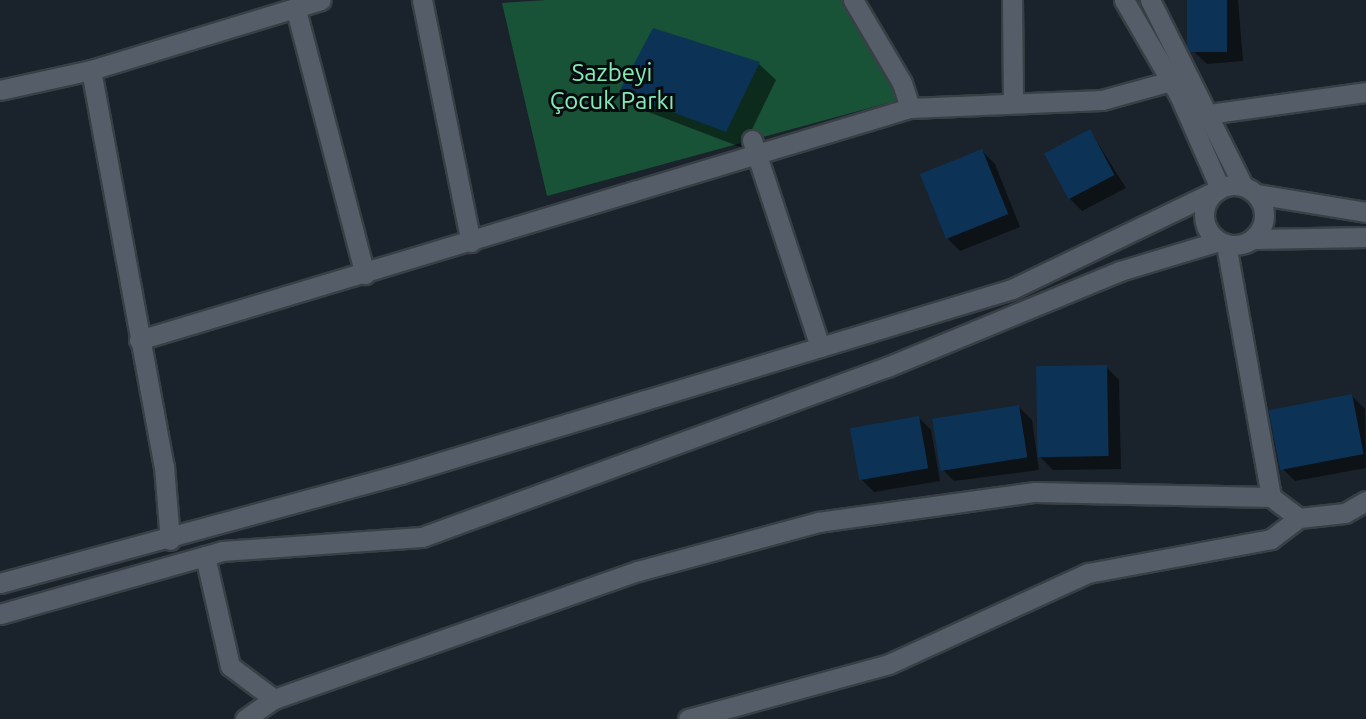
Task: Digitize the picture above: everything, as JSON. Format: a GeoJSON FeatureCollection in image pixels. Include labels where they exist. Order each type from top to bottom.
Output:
{"type":"FeatureCollection","features":[{"type":"Feature","properties":{"kind":"street"},"geometry":{"type":"LineString","coordinates":[[0,90],[92,70],[296,10],[321,0]]}},
{"type":"Feature","properties":{"kind":"street"},"geometry":{"type":"LineString","coordinates":[[422,0],[471,242]]}},
{"type":"Feature","properties":{"kind":"street"},"geometry":{"type":"LineString","coordinates":[[853,0],[902,83],[909,108]]}},
{"type":"Feature","properties":{"kind":"street"},"geometry":{"type":"LineString","coordinates":[[1012,0],[1013,103]]}},
{"type":"Feature","properties":{"kind":"street"},"geometry":{"type":"LineString","coordinates":[[1124,0],[1171,81],[1218,190]]}},
{"type":"Feature","properties":{"kind":"street"},"geometry":{"type":"LineString","coordinates":[[1150,0],[1208,114],[1249,190],[1264,212],[1253,239]]}},
{"type":"Feature","properties":{"kind":"street"},"geometry":{"type":"LineString","coordinates":[[296,10],[365,274]]}},
{"type":"Feature","properties":{"kind":"street"},"geometry":{"type":"LineString","coordinates":[[92,70],[164,466],[170,540]]}},
{"type":"Feature","properties":{"kind":"street"},"geometry":{"type":"LineString","coordinates":[[139,340],[471,242],[754,145],[909,108],[1102,100],[1171,81]]}},
{"type":"Feature","properties":{"kind":"street"},"geometry":{"type":"LineString","coordinates":[[1208,114],[1366,92]]}},
{"type":"Feature","properties":{"kind":"street"},"geometry":{"type":"LineString","coordinates":[[754,145],[820,347]]}},
{"type":"Feature","properties":{"kind":"street"},"geometry":{"type":"LineString","coordinates":[[1218,190],[1204,217],[1223,242],[1271,497]]}},
{"type":"Feature","properties":{"kind":"street"},"geometry":{"type":"LineString","coordinates":[[0,583],[170,540],[1012,289],[1218,190],[1249,190],[1366,212]]}},
{"type":"Feature","properties":{"kind":"street"},"geometry":{"type":"LineString","coordinates":[[0,614],[205,556],[422,537],[887,367],[1120,271],[1223,242],[1366,237]]}},
{"type":"Feature","properties":{"kind":"street"},"geometry":{"type":"LineString","coordinates":[[245,719],[274,699],[638,571],[818,522],[1035,492],[1271,497],[1298,518]]}},
{"type":"Feature","properties":{"kind":"street"},"geometry":{"type":"LineString","coordinates":[[688,719],[889,664],[1088,573],[1271,538],[1298,518],[1345,513],[1366,501]]}},
{"type":"Feature","properties":{"kind":"street"},"geometry":{"type":"LineString","coordinates":[[205,556],[230,666],[274,699]]}},
{"type":"Feature","properties":{"kind":"green space","name":"Sazbeyi Çocuk Parkı"},"geometry":{"type":"Polygon","coordinates":[[[546,0],[844,0],[899,100],[547,196],[502,3],[546,0]]]}},
{"type":"Feature","properties":{"kind":"building"},"geometry":{"type":"Polygon","coordinates":[[[1187,0],[1227,0],[1227,52],[1187,52],[1187,0]]]}},
{"type":"Feature","properties":{"kind":"building"},"geometry":{"type":"Polygon","coordinates":[[[653,28],[760,62],[726,132],[619,92],[653,28]]]}},
{"type":"Feature","properties":{"kind":"building"},"geometry":{"type":"Polygon","coordinates":[[[1090,129],[1114,175],[1068,199],[1044,153],[1090,129]]]}},
{"type":"Feature","properties":{"kind":"building"},"geometry":{"type":"Polygon","coordinates":[[[982,149],[1008,214],[946,239],[920,174],[982,149]]]}},
{"type":"Feature","properties":{"kind":"building"},"geometry":{"type":"Polygon","coordinates":[[[1107,365],[1109,456],[1038,457],[1036,366],[1107,365]]]}},
{"type":"Feature","properties":{"kind":"building"},"geometry":{"type":"Polygon","coordinates":[[[1352,394],[1364,454],[1280,470],[1269,410],[1352,394]]]}},
{"type":"Feature","properties":{"kind":"building"},"geometry":{"type":"Polygon","coordinates":[[[1019,405],[1027,457],[940,471],[932,419],[1019,405]]]}},
{"type":"Feature","properties":{"kind":"building"},"geometry":{"type":"Polygon","coordinates":[[[919,416],[928,468],[859,480],[850,428],[919,416]]]}}]}
